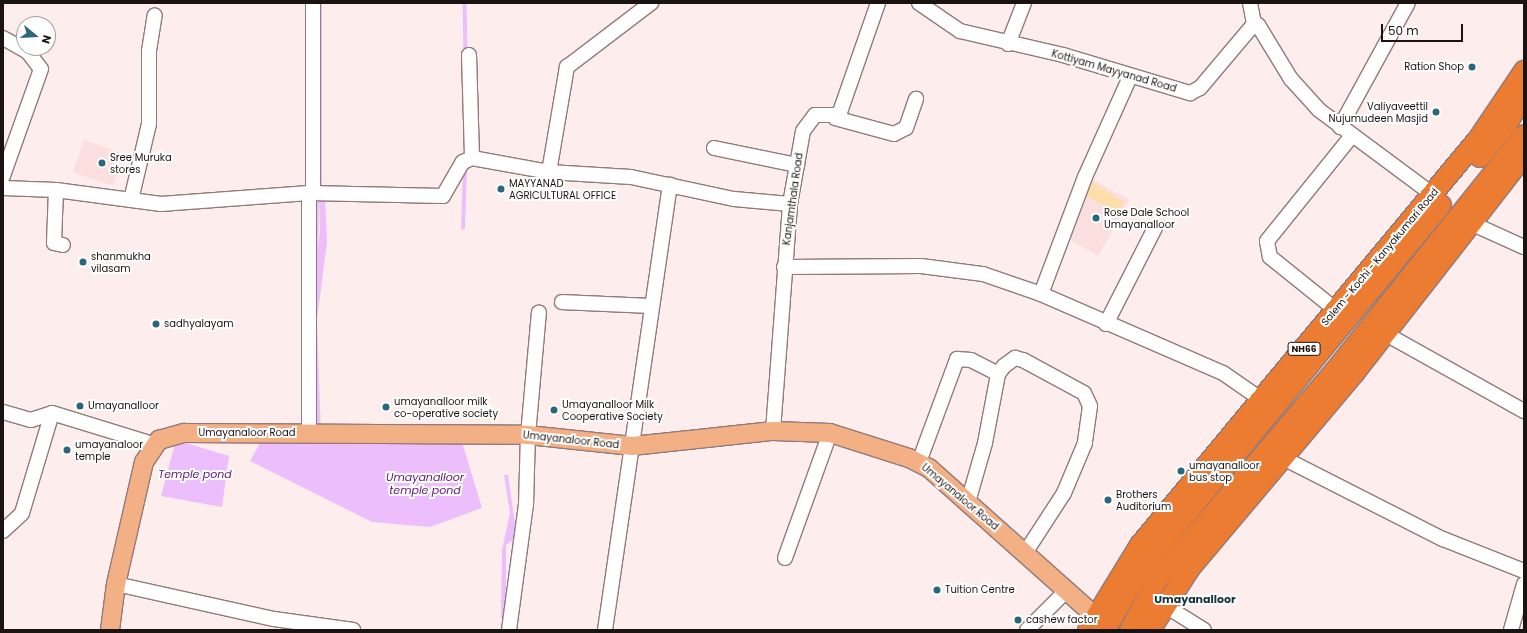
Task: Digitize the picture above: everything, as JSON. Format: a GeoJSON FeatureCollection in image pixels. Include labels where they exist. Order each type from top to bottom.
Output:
{"type":"FeatureCollection","features":[{"type":"Feature","properties":{"kind":"highway","name":"Salem - Kochi - Kanyakumari Road"},"geometry":{"type":"LineString","coordinates":[[1096,626],[1140,546],[1479,138],[1524,71]]}},
{"type":"Feature","properties":{"kind":"highway"},"geometry":{"type":"LineString","coordinates":[[1096,626],[1140,570],[1506,125],[1524,94]]}},
{"type":"Feature","properties":{"kind":"highway"},"geometry":{"type":"LineString","coordinates":[[1130,630],[1157,580],[1335,370],[1524,134]]}},
{"type":"Feature","properties":{"kind":"highway"},"geometry":{"type":"LineString","coordinates":[[1150,630],[1164,605],[1190,568],[1386,334],[1473,224],[1524,156]]}},
{"type":"Feature","properties":{"kind":"main road","name":"Umayanaloor Road"},"geometry":{"type":"LineString","coordinates":[[152,444],[184,433],[528,435],[632,446],[774,431],[830,434],[919,462],[968,502],[1067,590],[1096,626]]}},
{"type":"Feature","properties":{"kind":"main road"},"geometry":{"type":"LineString","coordinates":[[110,630],[116,584],[144,462],[152,444]]}},
{"type":"Feature","properties":{"kind":"street"},"geometry":{"type":"LineString","coordinates":[[309,433],[313,3]]}},
{"type":"Feature","properties":{"kind":"street"},"geometry":{"type":"LineString","coordinates":[[549,172],[567,67],[651,3]]}},
{"type":"Feature","properties":{"kind":"street"},"geometry":{"type":"LineString","coordinates":[[835,118],[844,103],[878,3]]}},
{"type":"Feature","properties":{"kind":"street","name":"Kottiyam Mayyanad Road"},"geometry":{"type":"LineString","coordinates":[[919,3],[960,31],[1008,44],[1089,62],[1130,77],[1190,93],[1200,88],[1254,24]]}},
{"type":"Feature","properties":{"kind":"street"},"geometry":{"type":"LineString","coordinates":[[1008,44],[1024,3]]}},
{"type":"Feature","properties":{"kind":"street"},"geometry":{"type":"LineString","coordinates":[[1250,3],[1254,24],[1258,25],[1291,79],[1318,110],[1340,127],[1351,138],[1432,194]]}},
{"type":"Feature","properties":{"kind":"street"},"geometry":{"type":"LineString","coordinates":[[1340,127],[1408,3]]}},
{"type":"Feature","properties":{"kind":"street"},"geometry":{"type":"LineString","coordinates":[[131,200],[149,124],[150,51],[154,16]]}},
{"type":"Feature","properties":{"kind":"street"},"geometry":{"type":"LineString","coordinates":[[3,38],[28,52],[41,70],[3,176]]}},
{"type":"Feature","properties":{"kind":"street"},"geometry":{"type":"LineString","coordinates":[[469,55],[472,158]]}},
{"type":"Feature","properties":{"kind":"street"},"geometry":{"type":"LineString","coordinates":[[1041,294],[1085,177],[1130,77]]}},
{"type":"Feature","properties":{"kind":"street","name":"Kanjamthala Road"},"geometry":{"type":"LineString","coordinates":[[774,431],[784,266],[790,204],[807,120],[815,115],[835,118],[894,134],[906,128],[916,99]]}},
{"type":"Feature","properties":{"kind":"street"},"geometry":{"type":"LineString","coordinates":[[1336,310],[1270,257],[1267,241],[1351,138]]}},
{"type":"Feature","properties":{"kind":"street"},"geometry":{"type":"LineString","coordinates":[[714,148],[797,165]]}},
{"type":"Feature","properties":{"kind":"street"},"geometry":{"type":"LineString","coordinates":[[3,188],[56,190],[161,204],[311,193],[443,196],[463,162],[472,158],[549,172],[630,177],[734,199],[790,204]]}},
{"type":"Feature","properties":{"kind":"street"},"geometry":{"type":"LineString","coordinates":[[605,630],[632,446],[650,306],[670,185]]}},
{"type":"Feature","properties":{"kind":"street"},"geometry":{"type":"LineString","coordinates":[[56,190],[54,243],[64,245]]}},
{"type":"Feature","properties":{"kind":"street"},"geometry":{"type":"LineString","coordinates":[[1473,224],[1524,248]]}},
{"type":"Feature","properties":{"kind":"street"},"geometry":{"type":"LineString","coordinates":[[1106,324],[1155,228]]}},
{"type":"Feature","properties":{"kind":"street"},"geometry":{"type":"LineString","coordinates":[[784,266],[921,266],[983,274],[1041,294],[1106,324],[1224,374],[1262,400]]}},
{"type":"Feature","properties":{"kind":"street"},"geometry":{"type":"LineString","coordinates":[[562,302],[650,306]]}},
{"type":"Feature","properties":{"kind":"street"},"geometry":{"type":"LineString","coordinates":[[509,630],[526,505],[528,435],[539,312]]}},
{"type":"Feature","properties":{"kind":"street"},"geometry":{"type":"LineString","coordinates":[[1386,334],[1524,411]]}},
{"type":"Feature","properties":{"kind":"street"},"geometry":{"type":"LineString","coordinates":[[919,462],[957,359],[970,360],[998,374]]}},
{"type":"Feature","properties":{"kind":"street"},"geometry":{"type":"LineString","coordinates":[[968,502],[985,443],[998,374],[1010,361],[1023,360],[1084,393],[1090,406],[1085,443],[1064,493],[1025,553]]}},
{"type":"Feature","properties":{"kind":"street"},"geometry":{"type":"LineString","coordinates":[[3,412],[31,420],[52,413],[152,444]]}},
{"type":"Feature","properties":{"kind":"street"},"geometry":{"type":"LineString","coordinates":[[3,531],[22,513],[52,413]]}},
{"type":"Feature","properties":{"kind":"street"},"geometry":{"type":"LineString","coordinates":[[785,558],[830,434]]}},
{"type":"Feature","properties":{"kind":"street"},"geometry":{"type":"LineString","coordinates":[[1283,458],[1444,539],[1524,571]]}},
{"type":"Feature","properties":{"kind":"street"},"geometry":{"type":"LineString","coordinates":[[116,584],[274,619],[353,630]]}},
{"type":"Feature","properties":{"kind":"street"},"geometry":{"type":"LineString","coordinates":[[1511,630],[1524,584]]}},
{"type":"Feature","properties":{"kind":"street"},"geometry":{"type":"LineString","coordinates":[[1027,630],[1067,590]]}},
{"type":"Feature","properties":{"kind":"street"},"geometry":{"type":"LineString","coordinates":[[1164,605],[1204,630]]}},
{"type":"Feature","properties":{"kind":"shaded area","name":"Sree Muruka stores"},"geometry":{"type":"Polygon","coordinates":[[[84,140],[124,154],[113,186],[73,172],[84,140]]]}},
{"type":"Feature","properties":{"kind":"shaded area","name":"Rose Dale School Umayanalloor"},"geometry":{"type":"Polygon","coordinates":[[[1090,178],[1129,200],[1098,256],[1059,234],[1090,178]]]}},
{"type":"Feature","properties":{"kind":"shaded area"},"geometry":{"type":"Polygon","coordinates":[[[1092,182],[1124,202],[1119,213],[1086,196],[1092,182]]]}},
{"type":"Feature","properties":{"kind":"water"},"geometry":{"type":"Polygon","coordinates":[[[315,3],[322,3],[322,190],[315,190],[315,3]]]}},
{"type":"Feature","properties":{"kind":"water"},"geometry":{"type":"Polygon","coordinates":[[[319,196],[325,197],[327,242],[317,319],[310,319],[320,231],[319,196]]]}},
{"type":"Feature","properties":{"kind":"water"},"geometry":{"type":"Polygon","coordinates":[[[311,321],[317,321],[321,426],[315,426],[311,321]]]}},
{"type":"Feature","properties":{"kind":"water","name":"Temple pond"},"geometry":{"type":"Polygon","coordinates":[[[176,440],[229,456],[222,507],[161,496],[176,440]]]}},
{"type":"Feature","properties":{"kind":"water","name":"Umayanalloor temple pond"},"geometry":{"type":"Polygon","coordinates":[[[262,440],[462,442],[482,508],[430,527],[372,522],[250,461],[262,440]]]}},
{"type":"Feature","properties":{"kind":"water"},"geometry":{"type":"Polygon","coordinates":[[[504,475],[508,475],[517,537],[506,545],[506,618],[501,618],[502,550],[510,513],[504,475]]]}},
{"type":"Feature","properties":{"kind":"waterway"},"geometry":{"type":"LineString","coordinates":[[465,3],[466,52]]}},
{"type":"Feature","properties":{"kind":"waterway"},"geometry":{"type":"LineString","coordinates":[[463,228],[465,171]]}},
{"type":"Feature","properties":{"kind":"waterway"},"geometry":{"type":"LineString","coordinates":[[316,267],[317,197]]}},
{"type":"Feature","properties":{"kind":"place","name":"Ration Shop"},"geometry":{"type":"Point","coordinates":[1472,67]}},
{"type":"Feature","properties":{"kind":"place","name":"Valiyaveettil Nujumudeen Masjid"},"geometry":{"type":"Point","coordinates":[1436,112]}},
{"type":"Feature","properties":{"kind":"place","name":"Sree Muruka stores"},"geometry":{"type":"Point","coordinates":[102,163]}},
{"type":"Feature","properties":{"kind":"place","name":"MAYYANAD AGRICULTURAL OFFICE"},"geometry":{"type":"Point","coordinates":[501,189]}},
{"type":"Feature","properties":{"kind":"place","name":"Rose Dale School Umayanalloor"},"geometry":{"type":"Point","coordinates":[1096,218]}},
{"type":"Feature","properties":{"kind":"place","name":"shanmukha vilasam"},"geometry":{"type":"Point","coordinates":[83,262]}},
{"type":"Feature","properties":{"kind":"place","name":"sadhyalayam"},"geometry":{"type":"Point","coordinates":[156,324]}},
{"type":"Feature","properties":{"kind":"place","name":"Umayanalloor"},"geometry":{"type":"Point","coordinates":[80,406]}},
{"type":"Feature","properties":{"kind":"place","name":"umayanalloor milk co-operative society"},"geometry":{"type":"Point","coordinates":[386,407]}},
{"type":"Feature","properties":{"kind":"place","name":"Umayanalloor Milk Cooperative Society"},"geometry":{"type":"Point","coordinates":[554,410]}},
{"type":"Feature","properties":{"kind":"place","name":"umayanaloor temple"},"geometry":{"type":"Point","coordinates":[67,450]}},
{"type":"Feature","properties":{"kind":"place","name":"umayanalloor bus stop"},"geometry":{"type":"Point","coordinates":[1181,471]}},
{"type":"Feature","properties":{"kind":"place","name":"Brothers Auditorium"},"geometry":{"type":"Point","coordinates":[1108,500]}},
{"type":"Feature","properties":{"kind":"place","name":"Tuition Centre"},"geometry":{"type":"Point","coordinates":[937,590]}},
{"type":"Feature","properties":{"kind":"place","name":"cashew factor"},"geometry":{"type":"Point","coordinates":[1018,620]}},
{"type":"Feature","properties":{"kind":"district","name":"Umayanalloor"},"geometry":{"type":"Point","coordinates":[1195,599]}}]}
